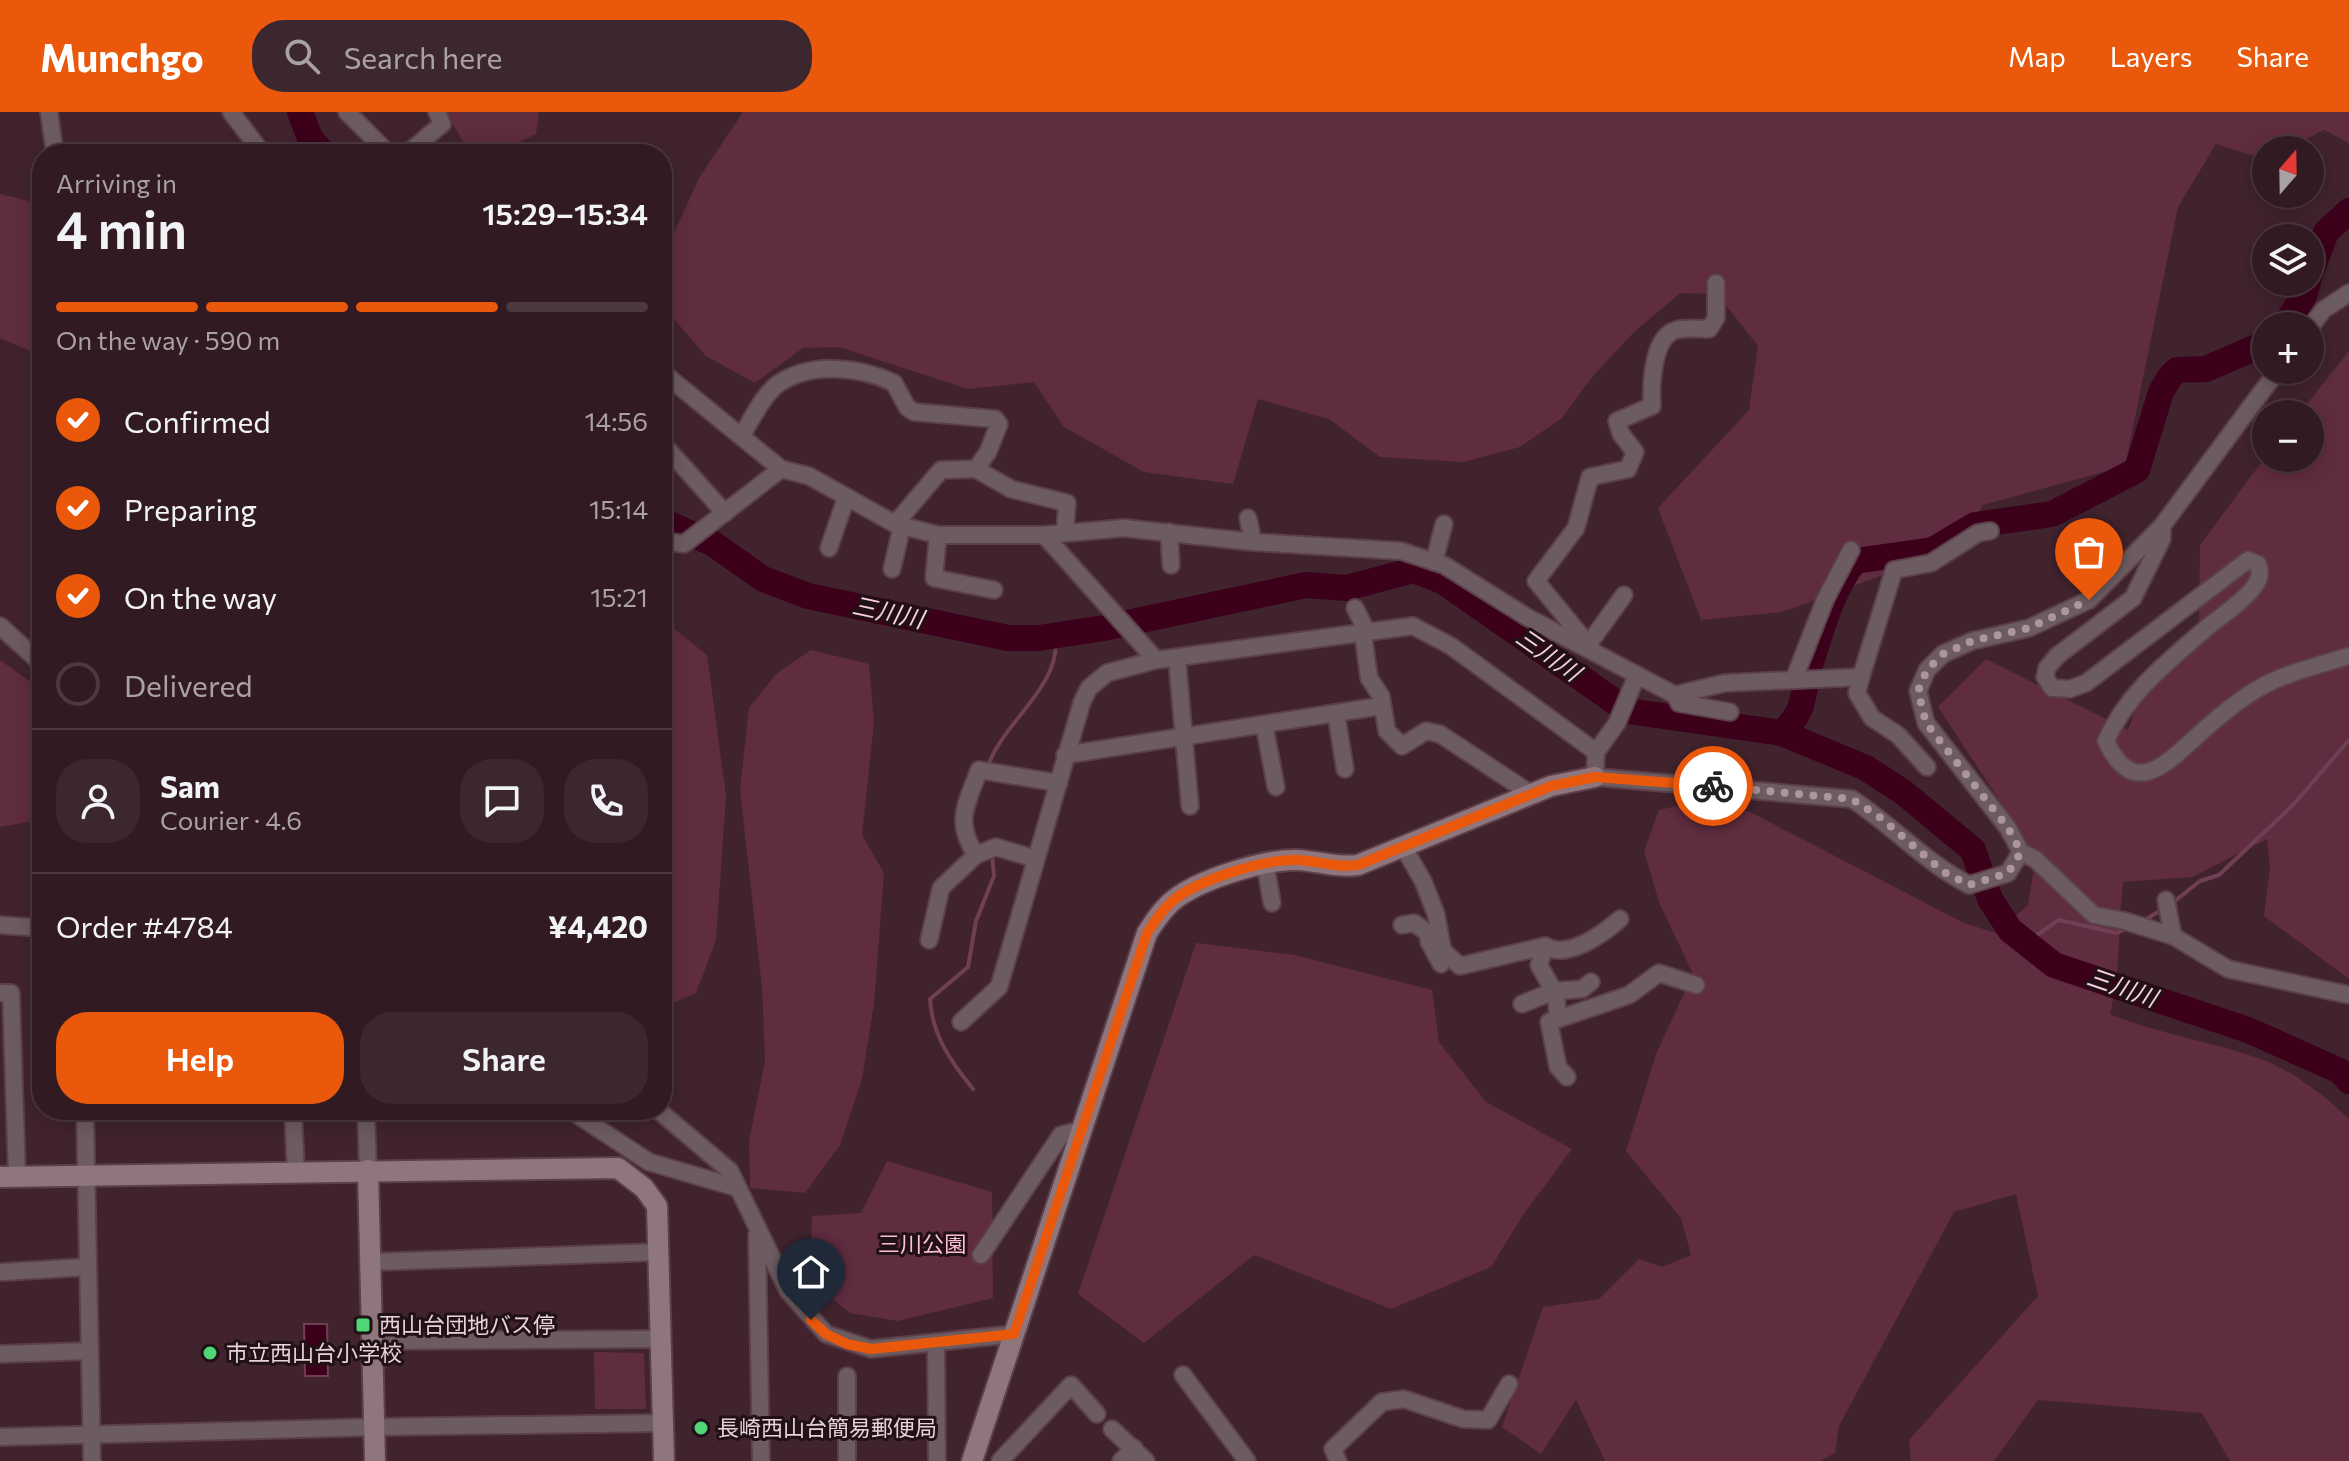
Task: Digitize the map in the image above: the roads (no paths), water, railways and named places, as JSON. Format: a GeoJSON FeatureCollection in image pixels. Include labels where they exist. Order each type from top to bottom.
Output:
{"type":"FeatureCollection","features":[{"type":"Feature","properties":{"kind":"street"},"geometry":{"type":"LineString","coordinates":[[49,112],[54,144]]}},
{"type":"Feature","properties":{"kind":"street"},"geometry":{"type":"LineString","coordinates":[[231,112],[254,144]]}},
{"type":"Feature","properties":{"kind":"street"},"geometry":{"type":"LineString","coordinates":[[347,112],[379,144]]}},
{"type":"Feature","properties":{"kind":"street"},"geometry":{"type":"LineString","coordinates":[[419,144],[442,124],[437,112]]}},
{"type":"Feature","properties":{"kind":"street"},"geometry":{"type":"LineString","coordinates":[[1591,649],[1536,581],[1576,528],[1590,477],[1628,469],[1635,452],[1621,434],[1617,421],[1652,406],[1652,366],[1667,336],[1680,329],[1709,329],[1716,318],[1716,283]]}},
{"type":"Feature","properties":{"kind":"street"},"geometry":{"type":"LineString","coordinates":[[2322,312],[2349,293]]}},
{"type":"Feature","properties":{"kind":"street"},"geometry":{"type":"LineString","coordinates":[[741,436],[778,384],[808,373],[860,369],[894,383],[907,407],[914,412],[995,419],[999,424],[998,432],[976,469]]}},
{"type":"Feature","properties":{"kind":"street"},"geometry":{"type":"LineString","coordinates":[[672,380],[781,469],[809,476],[899,525],[938,535],[1044,535],[1124,528],[1253,542],[1401,551],[1434,562],[1591,649],[1633,683],[1675,695],[1725,683],[1861,677]]}},
{"type":"Feature","properties":{"kind":"street"},"geometry":{"type":"LineString","coordinates":[[2268,384],[2162,526],[2089,600],[2029,628],[1972,641],[1943,654],[1927,670],[1918,691],[1926,723],[2008,828],[2021,852],[2035,859],[2094,915],[2173,936],[2228,969],[2349,995]]}},
{"type":"Feature","properties":{"kind":"street"},"geometry":{"type":"LineString","coordinates":[[672,456],[718,518]]}},
{"type":"Feature","properties":{"kind":"street"},"geometry":{"type":"LineString","coordinates":[[672,542],[684,544],[781,469]]}},
{"type":"Feature","properties":{"kind":"street"},"geometry":{"type":"LineString","coordinates":[[892,569],[899,525],[941,470],[976,469],[1011,489],[1067,503],[1065,533]]}},
{"type":"Feature","properties":{"kind":"street"},"geometry":{"type":"LineString","coordinates":[[829,548],[846,498]]}},
{"type":"Feature","properties":{"kind":"street"},"geometry":{"type":"LineString","coordinates":[[1248,518],[1253,542]]}},
{"type":"Feature","properties":{"kind":"street"},"geometry":{"type":"LineString","coordinates":[[1434,562],[1444,524]]}},
{"type":"Feature","properties":{"kind":"street"},"geometry":{"type":"LineString","coordinates":[[2162,526],[2162,539],[2133,598],[2057,656],[2047,668],[2045,677],[2052,688],[2070,689],[2086,683],[2248,560],[2258,564],[2261,572],[2257,584],[2241,602],[2158,671],[2122,710],[2106,741],[2122,766],[2136,772],[2162,768],[2203,730],[2261,687],[2349,656]]}},
{"type":"Feature","properties":{"kind":"street"},"geometry":{"type":"LineString","coordinates":[[1927,767],[1898,735],[1872,718],[1857,693],[1861,677],[1894,570],[1931,563],[1978,533],[1990,531]]}},
{"type":"Feature","properties":{"kind":"street"},"geometry":{"type":"LineString","coordinates":[[1169,532],[1171,565]]}},
{"type":"Feature","properties":{"kind":"street"},"geometry":{"type":"LineString","coordinates":[[938,535],[934,578],[994,590]]}},
{"type":"Feature","properties":{"kind":"street"},"geometry":{"type":"LineString","coordinates":[[1044,535],[1156,660]]}},
{"type":"Feature","properties":{"kind":"street"},"geometry":{"type":"LineString","coordinates":[[1797,679],[1825,600],[1851,550]]}},
{"type":"Feature","properties":{"kind":"street"},"geometry":{"type":"LineString","coordinates":[[1591,649],[1624,595]]}},
{"type":"Feature","properties":{"kind":"street"},"geometry":{"type":"LineString","coordinates":[[1355,608],[1365,632],[1369,678],[1381,696],[1387,731],[1402,746],[1426,731],[1440,734],[1531,794]]}},
{"type":"Feature","properties":{"kind":"street"},"geometry":{"type":"LineString","coordinates":[[0,626],[32,655]]}},
{"type":"Feature","properties":{"kind":"street"},"geometry":{"type":"LineString","coordinates":[[961,1022],[999,987],[1065,755],[1089,688],[1107,673],[1156,660],[1413,626],[1427,631],[1596,752]]}},
{"type":"Feature","properties":{"kind":"street"},"geometry":{"type":"LineString","coordinates":[[1177,659],[1190,806]]}},
{"type":"Feature","properties":{"kind":"street"},"geometry":{"type":"LineString","coordinates":[[1595,777],[1596,752],[1617,723],[1633,683]]}},
{"type":"Feature","properties":{"kind":"street"},"geometry":{"type":"LineString","coordinates":[[1675,695],[1679,703],[1730,712]]}},
{"type":"Feature","properties":{"kind":"street"},"geometry":{"type":"LineString","coordinates":[[1065,755],[1381,706]]}},
{"type":"Feature","properties":{"kind":"street"},"geometry":{"type":"LineString","coordinates":[[1336,713],[1345,769]]}},
{"type":"Feature","properties":{"kind":"street"},"geometry":{"type":"LineString","coordinates":[[1264,724],[1276,787]]}},
{"type":"Feature","properties":{"kind":"street"},"geometry":{"type":"LineString","coordinates":[[1036,859],[985,851],[963,835],[962,825],[987,771],[1059,783]]}},
{"type":"Feature","properties":{"kind":"street"},"geometry":{"type":"LineString","coordinates":[[972,1461],[1147,933],[1176,898],[1206,883],[1265,863],[1300,860],[1339,868],[1358,865],[1551,786],[1595,777],[1852,799],[1881,818],[1944,872],[1969,885],[2008,873],[2021,852]]}},
{"type":"Feature","properties":{"kind":"street"},"geometry":{"type":"LineString","coordinates":[[1404,848],[1423,881],[1436,914],[1443,951],[1460,966]]}},
{"type":"Feature","properties":{"kind":"street"},"geometry":{"type":"LineString","coordinates":[[929,940],[941,888],[985,851]]}},
{"type":"Feature","properties":{"kind":"street"},"geometry":{"type":"LineString","coordinates":[[1265,863],[1272,903]]}},
{"type":"Feature","properties":{"kind":"street"},"geometry":{"type":"LineString","coordinates":[[2168,908],[2173,936]]}},
{"type":"Feature","properties":{"kind":"street"},"geometry":{"type":"LineString","coordinates":[[1402,925],[1414,923],[1428,933],[1429,942],[1444,968],[1545,946],[1555,952],[1574,948],[1620,919]]}},
{"type":"Feature","properties":{"kind":"street"},"geometry":{"type":"LineString","coordinates":[[0,925],[32,927]]}},
{"type":"Feature","properties":{"kind":"street"},"geometry":{"type":"LineString","coordinates":[[1545,946],[1539,965],[1554,991],[1558,1019]]}},
{"type":"Feature","properties":{"kind":"street"},"geometry":{"type":"LineString","coordinates":[[1567,1077],[1558,1067],[1549,1022],[1629,995],[1659,973],[1696,985]]}},
{"type":"Feature","properties":{"kind":"street"},"geometry":{"type":"LineString","coordinates":[[1522,1004],[1554,991],[1582,989],[1591,982]]}},
{"type":"Feature","properties":{"kind":"street"},"geometry":{"type":"LineString","coordinates":[[0,993],[11,993],[8,1177],[608,1166],[635,1179],[657,1206],[664,1461]]}},
{"type":"Feature","properties":{"kind":"street"},"geometry":{"type":"LineString","coordinates":[[85,1120],[92,1461]]}},
{"type":"Feature","properties":{"kind":"street"},"geometry":{"type":"LineString","coordinates":[[293,1120],[296,1173]]}},
{"type":"Feature","properties":{"kind":"street"},"geometry":{"type":"LineString","coordinates":[[366,1120],[373,1262],[375,1461]]}},
{"type":"Feature","properties":{"kind":"street"},"geometry":{"type":"LineString","coordinates":[[585,1120],[649,1162],[738,1188]]}},
{"type":"Feature","properties":{"kind":"street"},"geometry":{"type":"LineString","coordinates":[[670,1120],[730,1171],[799,1307],[826,1334],[847,1344],[871,1349],[1014,1334]]}},
{"type":"Feature","properties":{"kind":"street"},"geometry":{"type":"LineString","coordinates":[[981,1255],[1061,1135],[1081,1130]]}},
{"type":"Feature","properties":{"kind":"street"},"geometry":{"type":"LineString","coordinates":[[635,1179],[649,1162]]}},
{"type":"Feature","properties":{"kind":"street"},"geometry":{"type":"LineString","coordinates":[[757,1229],[761,1461]]}},
{"type":"Feature","properties":{"kind":"street"},"geometry":{"type":"LineString","coordinates":[[373,1262],[659,1252]]}},
{"type":"Feature","properties":{"kind":"street"},"geometry":{"type":"LineString","coordinates":[[3,1272],[87,1267]]}},
{"type":"Feature","properties":{"kind":"street"},"geometry":{"type":"LineString","coordinates":[[374,1341],[661,1339]]}},
{"type":"Feature","properties":{"kind":"street"},"geometry":{"type":"LineString","coordinates":[[936,1342],[937,1461]]}},
{"type":"Feature","properties":{"kind":"street"},"geometry":{"type":"LineString","coordinates":[[0,1354],[89,1351]]}},
{"type":"Feature","properties":{"kind":"street"},"geometry":{"type":"LineString","coordinates":[[1183,1375],[1214,1422],[1247,1461]]}},
{"type":"Feature","properties":{"kind":"street"},"geometry":{"type":"LineString","coordinates":[[847,1376],[847,1461]]}},
{"type":"Feature","properties":{"kind":"street"},"geometry":{"type":"LineString","coordinates":[[1338,1461],[1333,1449],[1382,1402],[1404,1399],[1435,1412],[1488,1420],[1509,1384]]}},
{"type":"Feature","properties":{"kind":"street"},"geometry":{"type":"LineString","coordinates":[[1000,1461],[1071,1385],[1097,1414]]}},
{"type":"Feature","properties":{"kind":"street"},"geometry":{"type":"LineString","coordinates":[[0,1437],[662,1423]]}},
{"type":"Feature","properties":{"kind":"street"},"geometry":{"type":"LineString","coordinates":[[1112,1429],[1146,1461]]}},
{"type":"Feature","properties":{"kind":"street"},"geometry":{"type":"LineString","coordinates":[[1121,1461],[1134,1448]]}},
{"type":"Feature","properties":{"kind":"waterway","name":"三川川"},"geometry":{"type":"LineString","coordinates":[[300,112],[315,144]]}},
{"type":"Feature","properties":{"kind":"waterway"},"geometry":{"type":"LineString","coordinates":[[2324,237],[2349,211]]}},
{"type":"Feature","properties":{"kind":"waterway"},"geometry":{"type":"LineString","coordinates":[[2293,312],[2304,296]]}},
{"type":"Feature","properties":{"kind":"waterway"},"geometry":{"type":"LineString","coordinates":[[1782,733],[1800,708],[1828,611],[1855,561],[1933,550],[1975,525],[2052,514],[2137,470],[2161,392],[2170,377],[2177,370],[2206,369],[2252,349]]}},
{"type":"Feature","properties":{"kind":"waterway","name":"三川川"},"geometry":{"type":"LineString","coordinates":[[672,525],[712,543],[763,579],[808,596],[1008,638],[1039,638],[1104,628],[1306,585],[1346,588],[1414,570],[1444,582],[1628,711],[1782,733],[1866,768],[1903,792],[1973,850],[1990,899],[2010,930],[2054,965],[2248,1030],[2340,1071],[2349,1081]]}},
{"type":"Feature","properties":{"kind":"waterway"},"geometry":{"type":"LineString","coordinates":[[987,769],[994,752],[1050,670],[1055,653],[1055,634]]}},
{"type":"Feature","properties":{"kind":"waterway"},"geometry":{"type":"LineString","coordinates":[[2171,904],[2200,881],[2219,875],[2294,804],[2349,740]]}},
{"type":"Feature","properties":{"kind":"waterway"},"geometry":{"type":"LineString","coordinates":[[971,818],[980,788]]}},
{"type":"Feature","properties":{"kind":"waterway"},"geometry":{"type":"LineString","coordinates":[[973,1089],[944,1047],[934,1024],[930,999],[968,967],[976,921],[994,876],[992,855]]}},
{"type":"Feature","properties":{"kind":"waterway"},"geometry":{"type":"LineString","coordinates":[[2143,921],[2163,909]]}},
{"type":"Feature","properties":{"kind":"waterway"},"geometry":{"type":"LineString","coordinates":[[2025,943],[2059,920],[2117,933],[2128,928]]}},
{"type":"Feature","properties":{"kind":"place","name":"西山台団地バス停"},"geometry":{"type":"Point","coordinates":[363,1325]}},
{"type":"Feature","properties":{"kind":"place","name":"市立西山台小学校"},"geometry":{"type":"Point","coordinates":[210,1353]}},
{"type":"Feature","properties":{"kind":"place","name":"長崎西山台簡易郵便局"},"geometry":{"type":"Point","coordinates":[701,1428]}},
{"type":"Feature","properties":{"kind":"park label","name":"三川公園"},"geometry":{"type":"Point","coordinates":[922,1244]}}]}
